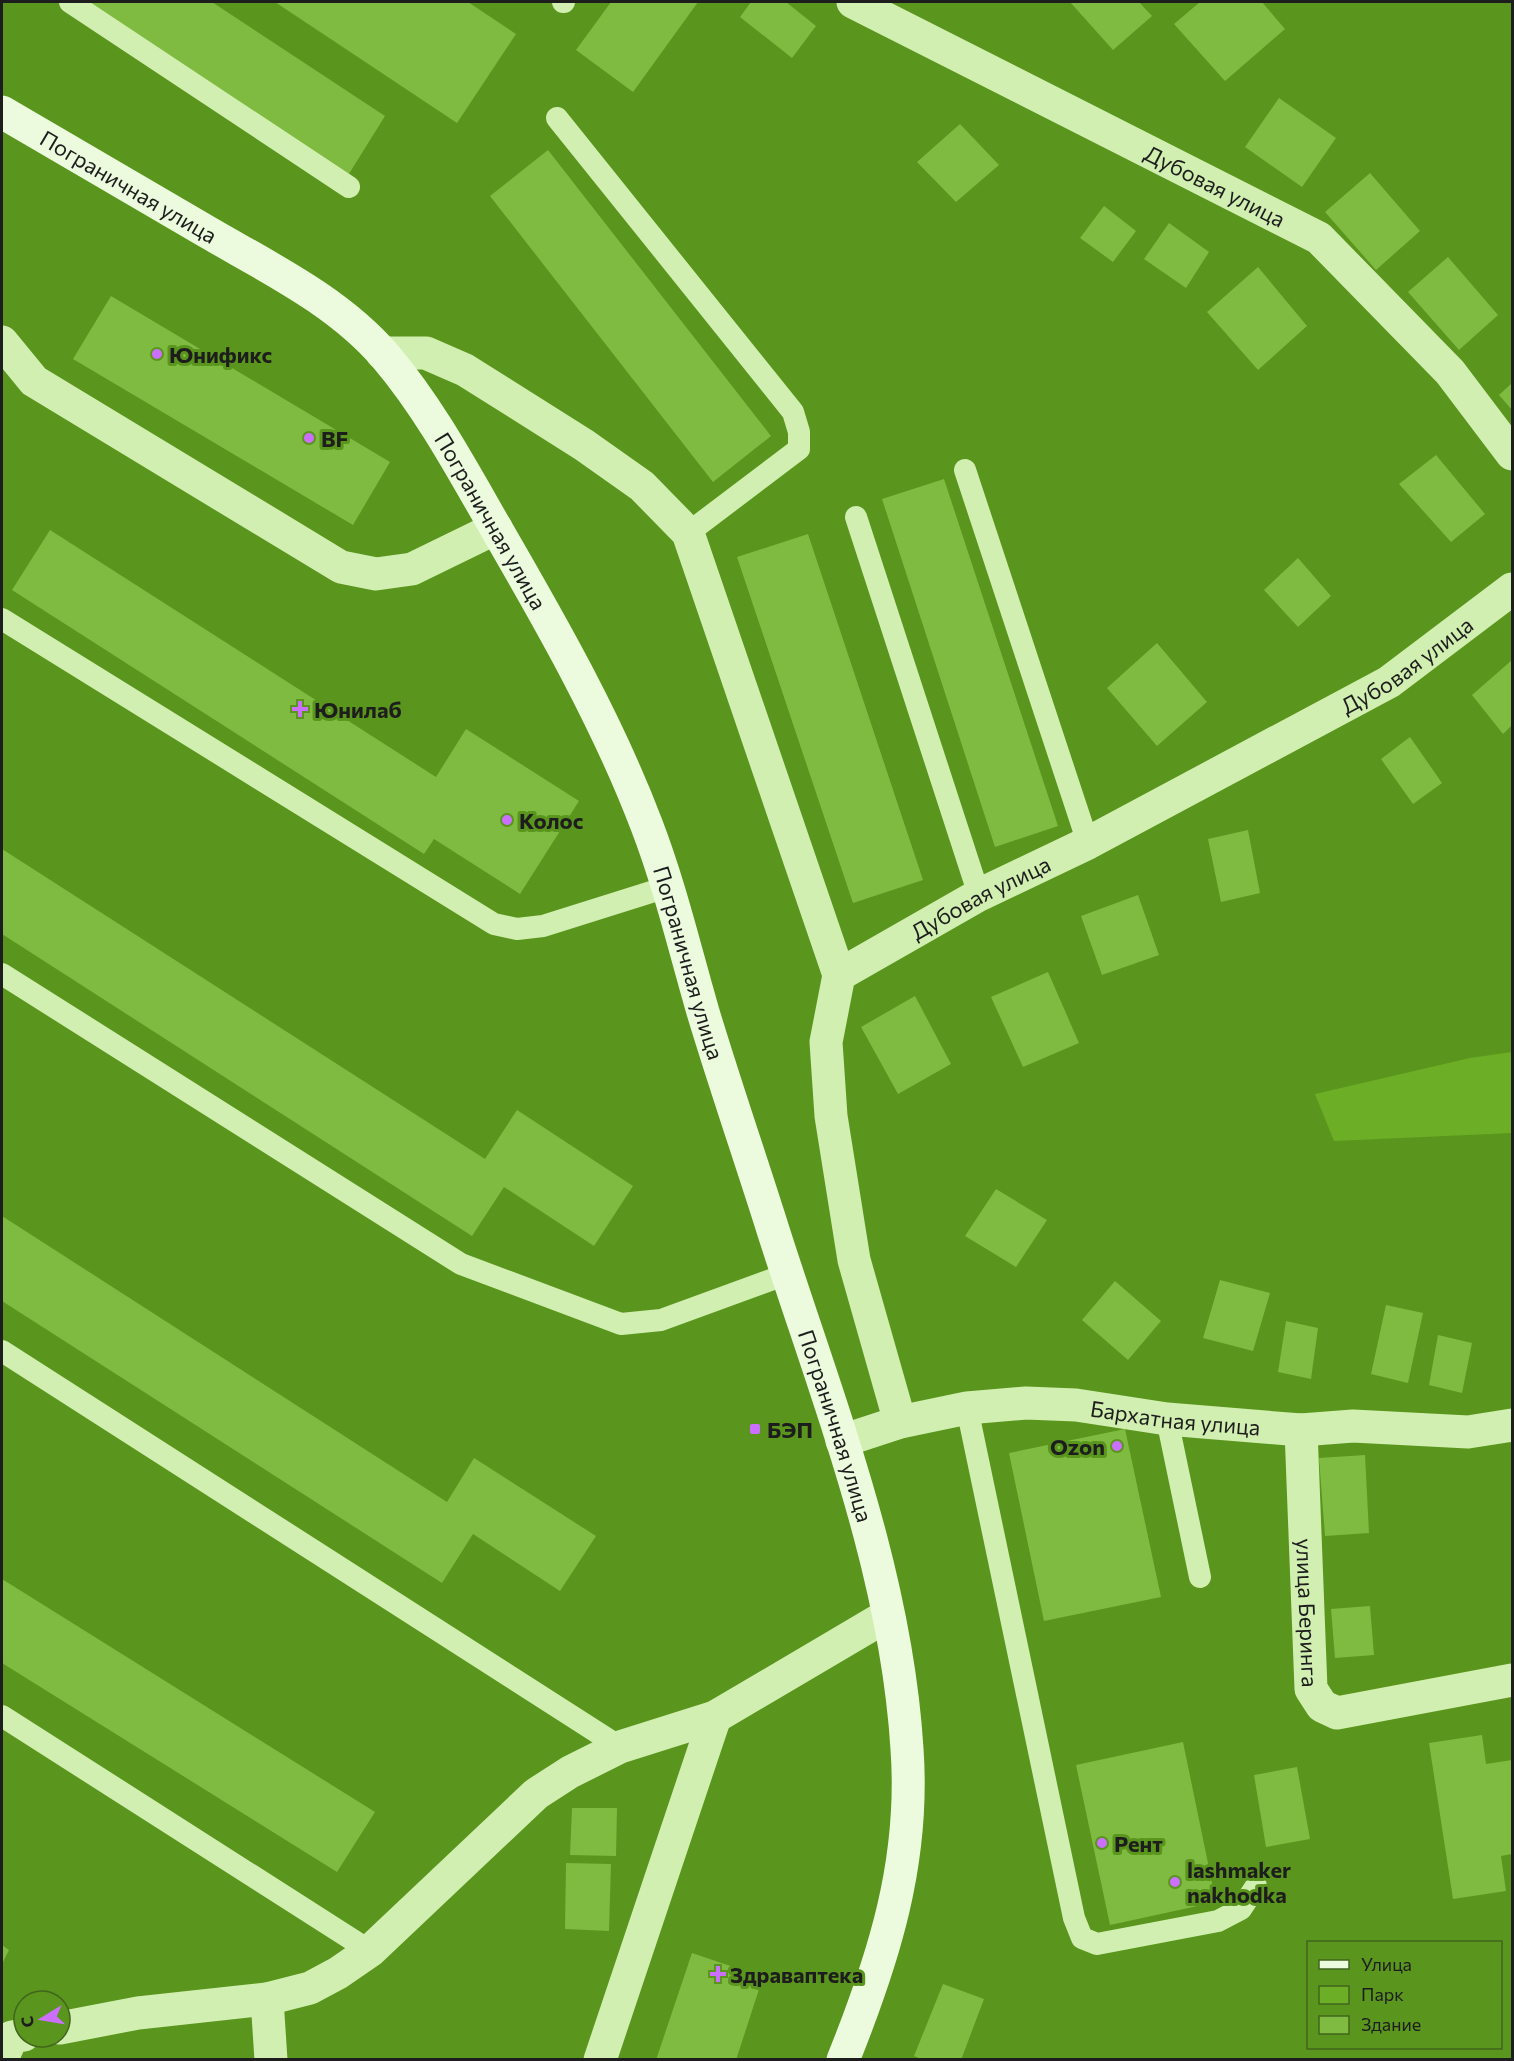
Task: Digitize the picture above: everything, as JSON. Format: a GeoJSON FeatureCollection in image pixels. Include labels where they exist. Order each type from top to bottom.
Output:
{"type":"FeatureCollection","features":[{"type":"Feature","properties":{"kind":"main road","name":"Пограничная улица"},"geometry":{"type":"LineString","coordinates":[[2,112],[286,277],[343,316],[382,353],[417,396],[545,612],[626,774],[649,830],[704,1016],[842,1441],[888,1615],[901,1686],[908,1752],[908,1820],[901,1881],[884,1948],[843,2060]]}},
{"type":"Feature","properties":{"kind":"street","name":"Дубовая улица"},"geometry":{"type":"LineString","coordinates":[[854,2],[1320,238],[1450,372],[1512,454]]}},
{"type":"Feature","properties":{"kind":"street"},"geometry":{"type":"LineString","coordinates":[[2,342],[34,381],[341,567],[376,574],[412,569],[496,528]]}},
{"type":"Feature","properties":{"kind":"street"},"geometry":{"type":"LineString","coordinates":[[382,353],[426,353],[465,370],[584,445],[642,486],[688,533],[839,975],[826,1042],[831,1116],[854,1260],[900,1422]]}},
{"type":"Feature","properties":{"kind":"street","name":"Дубовая улица"},"geometry":{"type":"LineString","coordinates":[[839,975],[979,895],[1088,843],[1389,682],[1512,589]]}},
{"type":"Feature","properties":{"kind":"street","name":"Бархатная улица"},"geometry":{"type":"LineString","coordinates":[[842,1441],[900,1422],[968,1408],[1026,1403],[1076,1405],[1167,1419],[1301,1430],[1353,1426],[1468,1432],[1512,1425]]}},
{"type":"Feature","properties":{"kind":"street","name":"улица Беринга"},"geometry":{"type":"LineString","coordinates":[[1301,1430],[1311,1689],[1322,1706],[1337,1713],[1512,1680]]}},
{"type":"Feature","properties":{"kind":"street"},"geometry":{"type":"LineString","coordinates":[[72,2026],[138,2013],[267,1998],[310,1988],[338,1973],[370,1951],[536,1794],[570,1772],[620,1747],[715,1717],[888,1615]]}},
{"type":"Feature","properties":{"kind":"street"},"geometry":{"type":"LineString","coordinates":[[600,2060],[715,1717]]}},
{"type":"Feature","properties":{"kind":"street"},"geometry":{"type":"LineString","coordinates":[[267,1998],[271,2060]]}},
{"type":"Feature","properties":{"kind":"lane"},"geometry":{"type":"LineString","coordinates":[[70,2],[349,188]]}},
{"type":"Feature","properties":{"kind":"lane"},"geometry":{"type":"LineString","coordinates":[[557,118],[793,412],[799,432],[799,449],[688,533]]}},
{"type":"Feature","properties":{"kind":"lane"},"geometry":{"type":"LineString","coordinates":[[965,470],[1088,843]]}},
{"type":"Feature","properties":{"kind":"lane"},"geometry":{"type":"LineString","coordinates":[[856,517],[979,895]]}},
{"type":"Feature","properties":{"kind":"lane"},"geometry":{"type":"LineString","coordinates":[[2,619],[494,924],[517,929],[543,926],[667,887]]}},
{"type":"Feature","properties":{"kind":"lane"},"geometry":{"type":"LineString","coordinates":[[2,974],[462,1264],[621,1324],[661,1320],[787,1274]]}},
{"type":"Feature","properties":{"kind":"lane"},"geometry":{"type":"LineString","coordinates":[[2,1351],[620,1747]]}},
{"type":"Feature","properties":{"kind":"lane"},"geometry":{"type":"LineString","coordinates":[[968,1408],[1074,1918],[1082,1938],[1097,1944],[1218,1921],[1240,1909],[1256,1886]]}},
{"type":"Feature","properties":{"kind":"lane"},"geometry":{"type":"LineString","coordinates":[[1167,1419],[1200,1577]]}},
{"type":"Feature","properties":{"kind":"lane"},"geometry":{"type":"LineString","coordinates":[[2,1716],[370,1951]]}},
{"type":"Feature","properties":{"kind":"green space"},"geometry":{"type":"Polygon","coordinates":[[[1512,1052],[1512,1133],[1334,1141],[1315,1094],[1470,1058],[1512,1052]]]}},
{"type":"Feature","properties":{"kind":"building"},"geometry":{"type":"Polygon","coordinates":[[[86,2],[212,2],[385,116],[347,177],[86,2]]]}},
{"type":"Feature","properties":{"kind":"building"},"geometry":{"type":"Polygon","coordinates":[[[275,2],[468,2],[516,34],[457,123],[275,2]]]}},
{"type":"Feature","properties":{"kind":"building"},"geometry":{"type":"Polygon","coordinates":[[[611,2],[698,2],[633,92],[576,50],[611,2]]]}},
{"type":"Feature","properties":{"kind":"building"},"geometry":{"type":"Polygon","coordinates":[[[751,2],[786,2],[816,26],[792,58],[740,17],[751,2]]]}},
{"type":"Feature","properties":{"kind":"building"},"geometry":{"type":"Polygon","coordinates":[[[1070,2],[1139,2],[1152,16],[1113,50],[1070,2]]]}},
{"type":"Feature","properties":{"kind":"building"},"geometry":{"type":"Polygon","coordinates":[[[1200,2],[1262,2],[1285,29],[1225,81],[1174,24],[1200,2]]]}},
{"type":"Feature","properties":{"kind":"building"},"geometry":{"type":"Polygon","coordinates":[[[1279,98],[1336,138],[1302,187],[1245,147],[1279,98]]]}},
{"type":"Feature","properties":{"kind":"building"},"geometry":{"type":"Polygon","coordinates":[[[960,124],[999,165],[956,202],[917,162],[960,124]]]}},
{"type":"Feature","properties":{"kind":"building"},"geometry":{"type":"Polygon","coordinates":[[[548,150],[771,436],[713,482],[490,196],[548,150]]]}},
{"type":"Feature","properties":{"kind":"building"},"geometry":{"type":"Polygon","coordinates":[[[1370,173],[1420,231],[1376,270],[1325,212],[1370,173]]]}},
{"type":"Feature","properties":{"kind":"building"},"geometry":{"type":"Polygon","coordinates":[[[1104,206],[1136,231],[1113,262],[1080,238],[1104,206]]]}},
{"type":"Feature","properties":{"kind":"building"},"geometry":{"type":"Polygon","coordinates":[[[1169,223],[1209,252],[1186,288],[1144,259],[1169,223]]]}},
{"type":"Feature","properties":{"kind":"building"},"geometry":{"type":"Polygon","coordinates":[[[1448,257],[1498,315],[1459,350],[1408,292],[1448,257]]]}},
{"type":"Feature","properties":{"kind":"building"},"geometry":{"type":"Polygon","coordinates":[[[1258,267],[1307,326],[1258,370],[1207,312],[1258,267]]]}},
{"type":"Feature","properties":{"kind":"building"},"geometry":{"type":"Polygon","coordinates":[[[111,296],[390,462],[353,525],[73,359],[111,296]]]}},
{"type":"Feature","properties":{"kind":"building"},"geometry":{"type":"Polygon","coordinates":[[[1512,383],[1512,410],[1499,395],[1512,383]]]}},
{"type":"Feature","properties":{"kind":"building"},"geometry":{"type":"Polygon","coordinates":[[[1436,455],[1485,514],[1451,542],[1399,484],[1436,455]]]}},
{"type":"Feature","properties":{"kind":"building"},"geometry":{"type":"Polygon","coordinates":[[[944,479],[1058,826],[995,847],[882,499],[944,479]]]}},
{"type":"Feature","properties":{"kind":"building"},"geometry":{"type":"Polygon","coordinates":[[[50,530],[436,777],[466,729],[579,801],[520,894],[434,839],[424,854],[12,590],[50,530]]]}},
{"type":"Feature","properties":{"kind":"building"},"geometry":{"type":"Polygon","coordinates":[[[808,534],[923,880],[853,903],[737,557],[808,534]]]}},
{"type":"Feature","properties":{"kind":"building"},"geometry":{"type":"Polygon","coordinates":[[[1298,558],[1331,596],[1298,627],[1264,590],[1298,558]]]}},
{"type":"Feature","properties":{"kind":"building"},"geometry":{"type":"Polygon","coordinates":[[[1157,643],[1207,702],[1157,746],[1107,688],[1157,643]]]}},
{"type":"Feature","properties":{"kind":"building"},"geometry":{"type":"Polygon","coordinates":[[[1512,660],[1512,725],[1503,734],[1472,695],[1512,660]]]}},
{"type":"Feature","properties":{"kind":"building"},"geometry":{"type":"Polygon","coordinates":[[[1410,737],[1442,783],[1413,804],[1381,759],[1410,737]]]}},
{"type":"Feature","properties":{"kind":"building"},"geometry":{"type":"Polygon","coordinates":[[[1248,830],[1260,893],[1221,902],[1208,839],[1248,830]]]}},
{"type":"Feature","properties":{"kind":"building"},"geometry":{"type":"Polygon","coordinates":[[[2,849],[485,1159],[517,1110],[633,1186],[594,1246],[504,1187],[472,1236],[2,934],[2,849]]]}},
{"type":"Feature","properties":{"kind":"building"},"geometry":{"type":"Polygon","coordinates":[[[1138,895],[1159,955],[1102,975],[1081,916],[1138,895]]]}},
{"type":"Feature","properties":{"kind":"building"},"geometry":{"type":"Polygon","coordinates":[[[1048,972],[1079,1043],[1023,1067],[991,997],[1048,972]]]}},
{"type":"Feature","properties":{"kind":"building"},"geometry":{"type":"Polygon","coordinates":[[[915,996],[951,1064],[898,1094],[861,1027],[915,996]]]}},
{"type":"Feature","properties":{"kind":"building"},"geometry":{"type":"Polygon","coordinates":[[[996,1189],[1047,1220],[1016,1267],[965,1236],[996,1189]]]}},
{"type":"Feature","properties":{"kind":"building"},"geometry":{"type":"Polygon","coordinates":[[[2,1216],[447,1502],[474,1458],[596,1536],[560,1591],[473,1534],[442,1583],[2,1301],[2,1216]]]}},
{"type":"Feature","properties":{"kind":"building"},"geometry":{"type":"Polygon","coordinates":[[[1220,1280],[1270,1293],[1253,1351],[1203,1338],[1220,1280]]]}},
{"type":"Feature","properties":{"kind":"building"},"geometry":{"type":"Polygon","coordinates":[[[1115,1281],[1161,1321],[1128,1360],[1082,1320],[1115,1281]]]}},
{"type":"Feature","properties":{"kind":"building"},"geometry":{"type":"Polygon","coordinates":[[[1386,1305],[1423,1313],[1408,1383],[1371,1374],[1386,1305]]]}},
{"type":"Feature","properties":{"kind":"building"},"geometry":{"type":"Polygon","coordinates":[[[1286,1321],[1318,1328],[1311,1379],[1278,1372],[1286,1321]]]}},
{"type":"Feature","properties":{"kind":"building"},"geometry":{"type":"Polygon","coordinates":[[[1438,1335],[1472,1343],[1462,1393],[1429,1385],[1438,1335]]]}},
{"type":"Feature","properties":{"kind":"building"},"geometry":{"type":"Polygon","coordinates":[[[1125,1429],[1161,1597],[1044,1621],[1009,1453],[1125,1429]]]}},
{"type":"Feature","properties":{"kind":"building"},"geometry":{"type":"Polygon","coordinates":[[[1365,1455],[1369,1533],[1325,1536],[1319,1458],[1365,1455]]]}},
{"type":"Feature","properties":{"kind":"building"},"geometry":{"type":"Polygon","coordinates":[[[2,1579],[375,1812],[337,1872],[2,1663],[2,1579]]]}},
{"type":"Feature","properties":{"kind":"building"},"geometry":{"type":"Polygon","coordinates":[[[1370,1606],[1374,1655],[1335,1658],[1331,1609],[1370,1606]]]}},
{"type":"Feature","properties":{"kind":"building"},"geometry":{"type":"Polygon","coordinates":[[[1482,1735],[1486,1764],[1512,1760],[1512,1854],[1501,1856],[1506,1891],[1453,1899],[1429,1743],[1482,1735]]]}},
{"type":"Feature","properties":{"kind":"building"},"geometry":{"type":"Polygon","coordinates":[[[1183,1742],[1216,1902],[1110,1925],[1076,1765],[1183,1742]]]}},
{"type":"Feature","properties":{"kind":"building"},"geometry":{"type":"Polygon","coordinates":[[[1297,1767],[1310,1839],[1266,1847],[1254,1775],[1297,1767]]]}},
{"type":"Feature","properties":{"kind":"building"},"geometry":{"type":"Polygon","coordinates":[[[572,1808],[617,1808],[616,1856],[570,1855],[572,1808]]]}},
{"type":"Feature","properties":{"kind":"building"},"geometry":{"type":"Polygon","coordinates":[[[566,1863],[611,1864],[609,1931],[565,1929],[566,1863]]]}},
{"type":"Feature","properties":{"kind":"building"},"geometry":{"type":"Polygon","coordinates":[[[2,1945],[9,1950],[2,1964],[2,1945]]]}},
{"type":"Feature","properties":{"kind":"building"},"geometry":{"type":"Polygon","coordinates":[[[692,1953],[763,1977],[736,2060],[656,2060],[692,1953]]]}},
{"type":"Feature","properties":{"kind":"building"},"geometry":{"type":"Polygon","coordinates":[[[943,1984],[984,1999],[961,2060],[924,2060],[914,2056],[943,1984]]]}},
{"type":"Feature","properties":{"kind":"place","name":"Юнификс"},"geometry":{"type":"Point","coordinates":[157,354]}},
{"type":"Feature","properties":{"kind":"place","name":"BF"},"geometry":{"type":"Point","coordinates":[309,438]}},
{"type":"Feature","properties":{"kind":"place","name":"Юнилаб"},"geometry":{"type":"Point","coordinates":[300,709]}},
{"type":"Feature","properties":{"kind":"place","name":"Колос"},"geometry":{"type":"Point","coordinates":[507,820]}},
{"type":"Feature","properties":{"kind":"place","name":"БЭП"},"geometry":{"type":"Point","coordinates":[755,1429]}},
{"type":"Feature","properties":{"kind":"place","name":"Ozon"},"geometry":{"type":"Point","coordinates":[1117,1446]}},
{"type":"Feature","properties":{"kind":"place","name":"Рент"},"geometry":{"type":"Point","coordinates":[1102,1843]}},
{"type":"Feature","properties":{"kind":"place","name":"lashmaker nakhodka"},"geometry":{"type":"Point","coordinates":[1175,1882]}},
{"type":"Feature","properties":{"kind":"place","name":"Здраваптека"},"geometry":{"type":"Point","coordinates":[718,1974]}}]}
